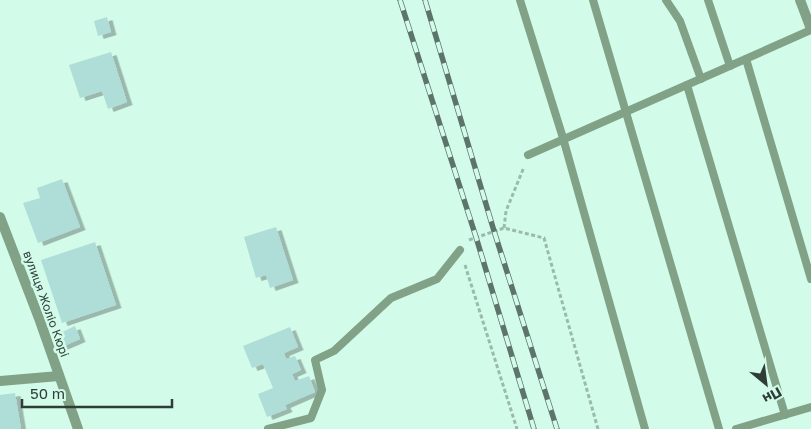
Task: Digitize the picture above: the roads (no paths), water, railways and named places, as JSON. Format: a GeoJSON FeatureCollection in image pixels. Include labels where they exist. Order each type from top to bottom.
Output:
{"type":"FeatureCollection","features":[{"type":"Feature","properties":{"kind":"street"},"geometry":{"type":"LineString","coordinates":[[800,0],[811,30]]}},
{"type":"Feature","properties":{"kind":"street","name":"вулиця Жоліо Кюрі"},"geometry":{"type":"LineString","coordinates":[[0,217],[40,321],[78,429]]}},
{"type":"Feature","properties":{"kind":"street"},"geometry":{"type":"LineString","coordinates":[[0,381],[59,376]]}},
{"type":"Feature","properties":{"kind":"lane"},"geometry":{"type":"LineString","coordinates":[[520,0],[563,138],[645,429]]}},
{"type":"Feature","properties":{"kind":"lane"},"geometry":{"type":"LineString","coordinates":[[593,0],[719,429]]}},
{"type":"Feature","properties":{"kind":"lane"},"geometry":{"type":"LineString","coordinates":[[666,0],[680,21],[701,79]]}},
{"type":"Feature","properties":{"kind":"lane"},"geometry":{"type":"LineString","coordinates":[[708,0],[730,66]]}},
{"type":"Feature","properties":{"kind":"lane"},"geometry":{"type":"LineString","coordinates":[[528,155],[811,30]]}},
{"type":"Feature","properties":{"kind":"lane"},"geometry":{"type":"LineString","coordinates":[[746,60],[811,279]]}},
{"type":"Feature","properties":{"kind":"lane"},"geometry":{"type":"LineString","coordinates":[[687,85],[785,414]]}},
{"type":"Feature","properties":{"kind":"lane"},"geometry":{"type":"LineString","coordinates":[[268,429],[311,418],[322,390],[315,360],[334,351],[391,298],[438,278],[460,250]]}},
{"type":"Feature","properties":{"kind":"lane"},"geometry":{"type":"LineString","coordinates":[[736,429],[811,406]]}},
{"type":"Feature","properties":{"kind":"railway"},"geometry":{"type":"LineString","coordinates":[[400,0],[476,237],[534,429]]}},
{"type":"Feature","properties":{"kind":"railway"},"geometry":{"type":"LineString","coordinates":[[425,0],[494,231],[557,429]]}}]}
